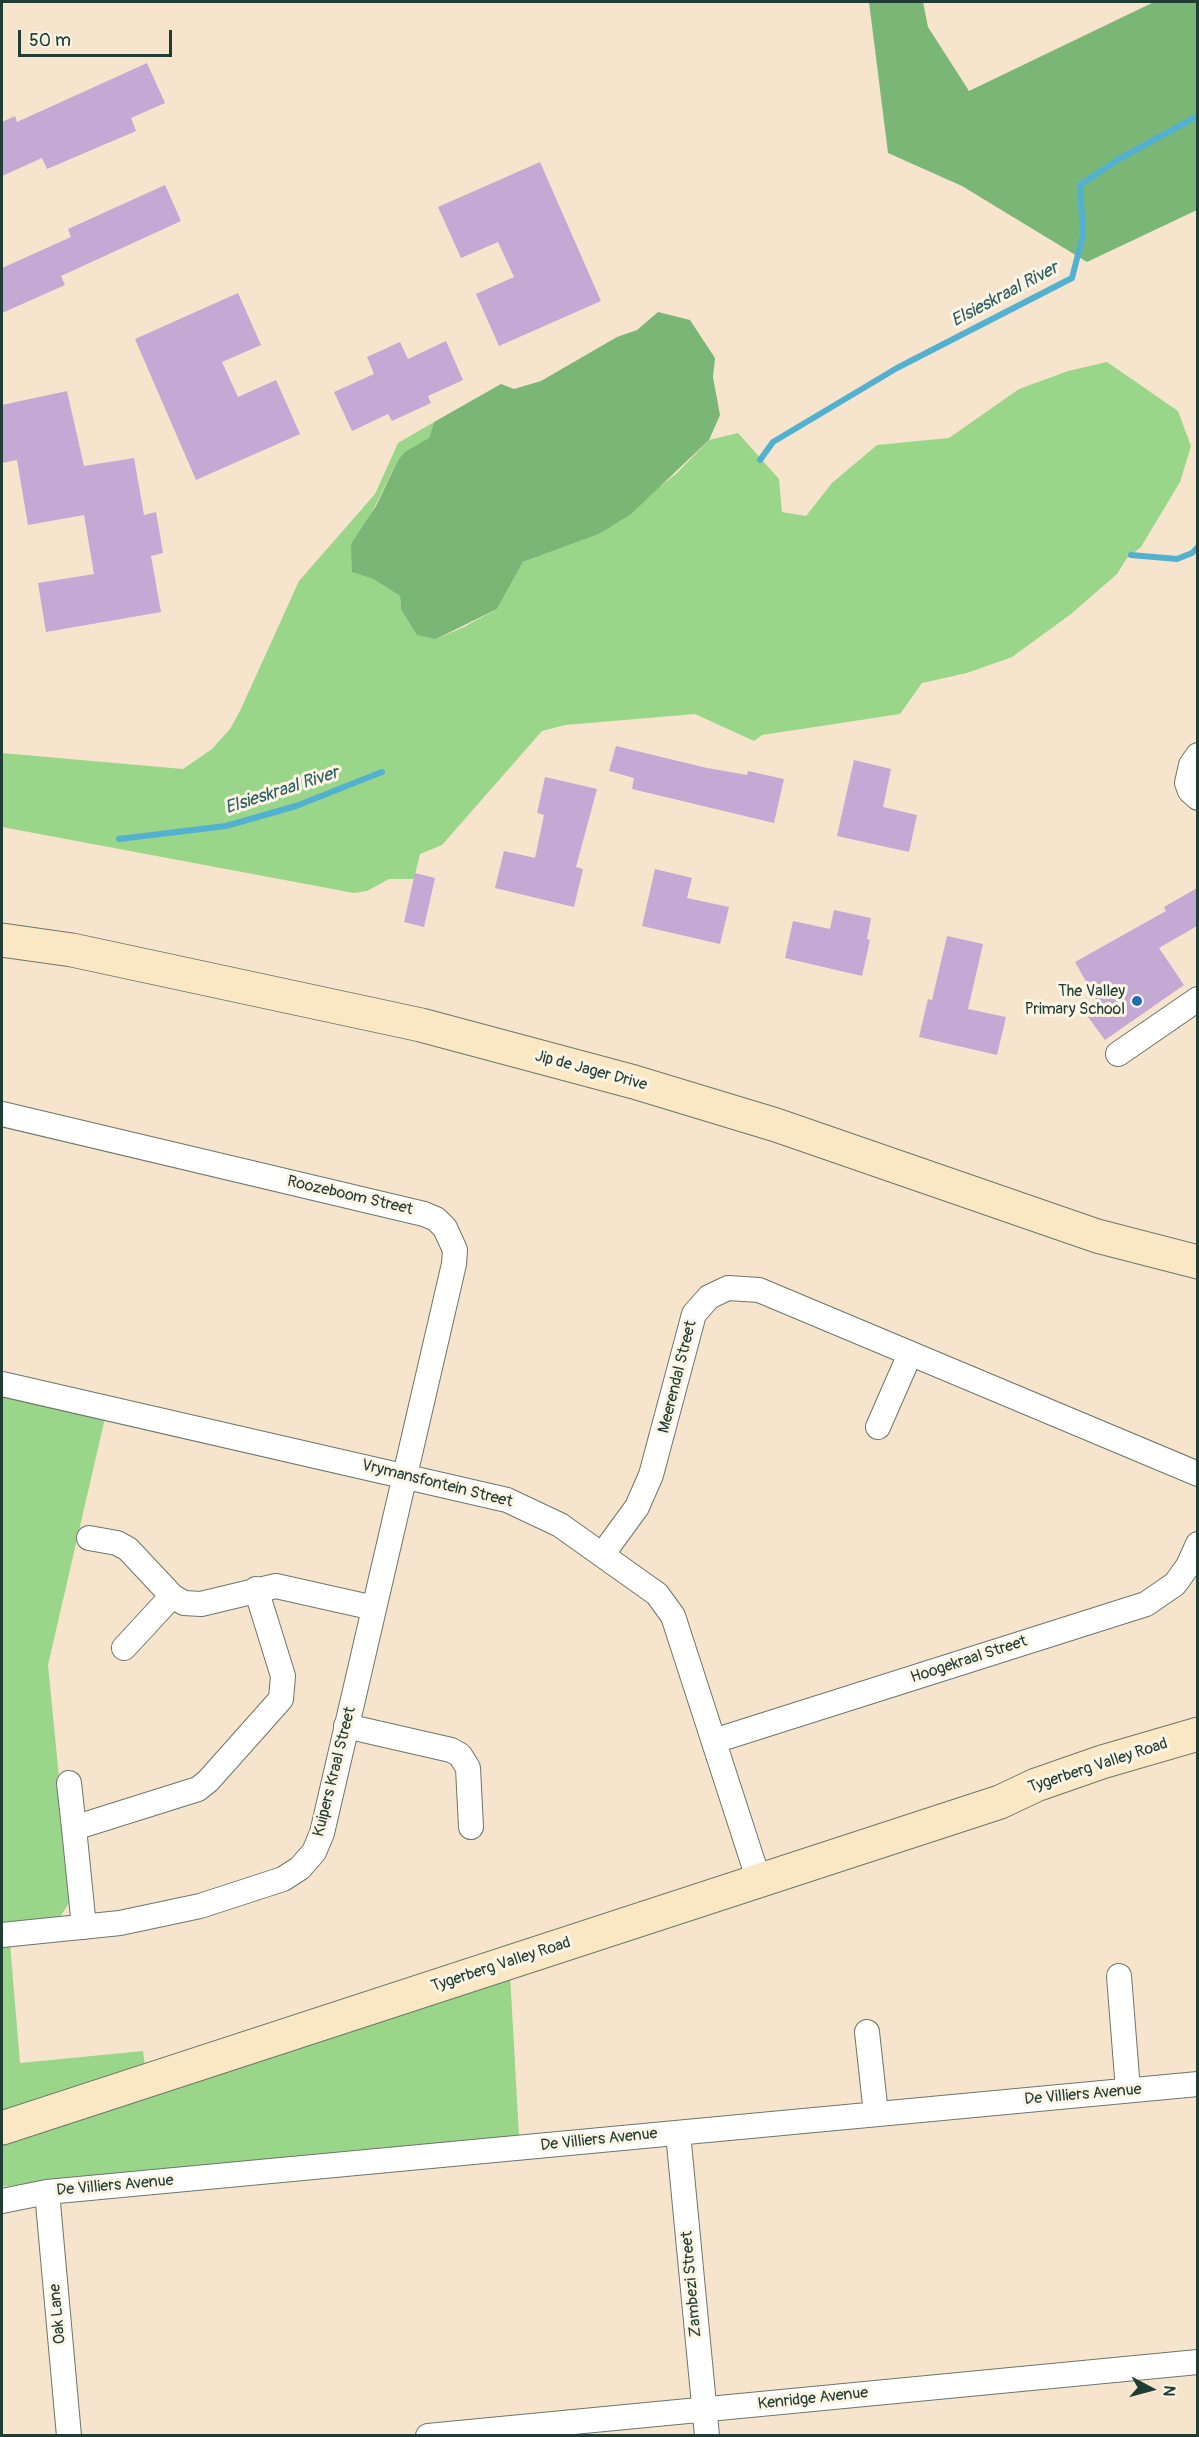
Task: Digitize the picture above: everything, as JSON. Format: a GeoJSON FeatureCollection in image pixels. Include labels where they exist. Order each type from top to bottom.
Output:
{"type":"FeatureCollection","features":[{"type":"Feature","properties":{"kind":"main road","name":"Jip de Jager Drive"},"geometry":{"type":"LineString","coordinates":[[2,926],[26,932],[72,950]]}},
{"type":"Feature","properties":{"kind":"main road","name":"Jip de Jager Drive"},"geometry":{"type":"LineString","coordinates":[[2,940],[72,950],[421,1025],[634,1082],[776,1125],[1097,1236],[1197,1262]]}},
{"type":"Feature","properties":{"kind":"main road","name":"Jip de Jager Drive"},"geometry":{"type":"LineString","coordinates":[[1097,1236],[1197,1281]]}},
{"type":"Feature","properties":{"kind":"main road","name":"Tygerberg Valley Road"},"geometry":{"type":"LineString","coordinates":[[2,2128],[1000,1802],[1036,1785],[1091,1765],[1197,1734]]}},
{"type":"Feature","properties":{"kind":"main road","name":"Tygerberg Valley Road"},"geometry":{"type":"LineString","coordinates":[[1000,1802],[1036,1796],[1197,1749]]}},
{"type":"Feature","properties":{"kind":"street"},"geometry":{"type":"LineString","coordinates":[[1197,755],[1191,765],[1187,783],[1190,791],[1197,798]]}},
{"type":"Feature","properties":{"kind":"street"},"geometry":{"type":"LineString","coordinates":[[1118,1054],[1197,999]]}},
{"type":"Feature","properties":{"kind":"street","name":"Roozeboom Street"},"geometry":{"type":"LineString","coordinates":[[2,1114],[409,1210],[436,1219],[451,1236],[454,1264],[404,1475]]}},
{"type":"Feature","properties":{"kind":"street","name":"Meerendal Street"},"geometry":{"type":"LineString","coordinates":[[602,1555],[637,1507],[659,1455],[690,1324],[700,1305],[709,1297],[729,1288],[759,1290],[1197,1474]]}},
{"type":"Feature","properties":{"kind":"street"},"geometry":{"type":"LineString","coordinates":[[878,1427],[910,1354]]}},
{"type":"Feature","properties":{"kind":"street","name":"Vrymansfontein Street"},"geometry":{"type":"LineString","coordinates":[[2,1384],[404,1475],[520,1505],[560,1525],[657,1594],[673,1616],[759,1881]]}},
{"type":"Feature","properties":{"kind":"street","name":"Kuipers Kraal Street"},"geometry":{"type":"LineString","coordinates":[[2,1935],[120,1923],[200,1906],[292,1874],[308,1860],[319,1843],[404,1475]]}},
{"type":"Feature","properties":{"kind":"street"},"geometry":{"type":"LineString","coordinates":[[89,1538],[117,1543],[128,1549],[172,1596],[184,1604],[195,1605],[256,1589],[285,1587],[374,1608]]}},
{"type":"Feature","properties":{"kind":"street","name":"Hoogekraal Street"},"geometry":{"type":"LineString","coordinates":[[714,1741],[1146,1604],[1175,1584],[1188,1566],[1197,1544]]}},
{"type":"Feature","properties":{"kind":"street"},"geometry":{"type":"LineString","coordinates":[[74,1828],[198,1789],[277,1706],[285,1683],[256,1589]]}},
{"type":"Feature","properties":{"kind":"street"},"geometry":{"type":"LineString","coordinates":[[124,1648],[172,1596]]}},
{"type":"Feature","properties":{"kind":"street"},"geometry":{"type":"LineString","coordinates":[[346,1726],[451,1750],[460,1755],[468,1768],[471,1827]]}},
{"type":"Feature","properties":{"kind":"street"},"geometry":{"type":"LineString","coordinates":[[69,1783],[84,1926]]}},
{"type":"Feature","properties":{"kind":"street"},"geometry":{"type":"LineString","coordinates":[[1119,1976],[1128,2090]]}},
{"type":"Feature","properties":{"kind":"street"},"geometry":{"type":"LineString","coordinates":[[867,2032],[876,2114]]}},
{"type":"Feature","properties":{"kind":"street","name":"De Villiers Avenue"},"geometry":{"type":"LineString","coordinates":[[2,2201],[47,2192],[1197,2084]]}},
{"type":"Feature","properties":{"kind":"street","name":"Zambezi Street"},"geometry":{"type":"LineString","coordinates":[[678,2133],[706,2436]]}},
{"type":"Feature","properties":{"kind":"street","name":"Oak Lane"},"geometry":{"type":"LineString","coordinates":[[47,2192],[69,2436]]}},
{"type":"Feature","properties":{"kind":"street","name":"Kenridge Avenue"},"geometry":{"type":"LineString","coordinates":[[428,2436],[1197,2362]]}},
{"type":"Feature","properties":{"kind":"green space"},"geometry":{"type":"Polygon","coordinates":[[[869,2],[923,2],[928,27],[969,91],[1154,2],[1197,2],[1197,210],[1087,262],[962,186],[888,153],[869,2]]]}},
{"type":"Feature","properties":{"kind":"green space"},"geometry":{"type":"Polygon","coordinates":[[[658,312],[690,320],[715,358],[713,377],[720,415],[709,440],[631,514],[599,534],[523,562],[497,609],[436,639],[417,635],[401,609],[400,596],[373,579],[352,572],[351,544],[376,506],[398,460],[405,452],[429,438],[434,422],[501,384],[514,389],[541,381],[617,337],[637,330],[658,312]]]}},
{"type":"Feature","properties":{"kind":"green space"},"geometry":{"type":"Polygon","coordinates":[[[1107,362],[1178,411],[1191,446],[1180,482],[1141,547],[1127,558],[1117,574],[1071,614],[1012,657],[967,673],[922,683],[900,714],[762,735],[754,741],[695,714],[565,725],[542,731],[442,845],[420,854],[414,879],[389,879],[367,891],[354,893],[2,827],[2,753],[183,769],[212,749],[230,729],[240,711],[299,581],[375,494],[398,443],[434,422],[429,438],[398,460],[370,516],[353,572],[373,579],[400,596],[401,609],[436,639],[497,609],[523,562],[599,534],[677,473],[709,440],[738,433],[779,479],[782,512],[806,516],[832,483],[877,445],[949,438],[1019,389],[1068,371],[1107,362]]]}},
{"type":"Feature","properties":{"kind":"green space"},"geometry":{"type":"Polygon","coordinates":[[[2,1394],[105,1418],[48,1665],[71,1900],[60,1917],[2,1926],[2,1394]]]}},
{"type":"Feature","properties":{"kind":"green space"},"geometry":{"type":"Polygon","coordinates":[[[10,1944],[20,2063],[143,2051],[145,2066],[2,2116],[2,1945],[10,1944]]]}},
{"type":"Feature","properties":{"kind":"green space"},"geometry":{"type":"Polygon","coordinates":[[[510,1974],[519,2136],[64,2179],[2,2187],[2,2138],[510,1974]]]}},
{"type":"Feature","properties":{"kind":"building"},"geometry":{"type":"Polygon","coordinates":[[[147,63],[165,103],[131,118],[136,131],[47,169],[42,158],[2,176],[2,122],[15,116],[17,122],[147,63]]]}},
{"type":"Feature","properties":{"kind":"building"},"geometry":{"type":"Polygon","coordinates":[[[540,162],[601,301],[499,346],[476,294],[514,277],[498,242],[461,258],[438,207],[540,162]]]}},
{"type":"Feature","properties":{"kind":"building"},"geometry":{"type":"Polygon","coordinates":[[[165,185],[181,221],[61,276],[65,285],[2,313],[2,268],[71,237],[68,229],[165,185]]]}},
{"type":"Feature","properties":{"kind":"building"},"geometry":{"type":"Polygon","coordinates":[[[238,293],[261,345],[222,362],[238,397],[276,380],[300,434],[196,480],[135,339],[238,293]]]}},
{"type":"Feature","properties":{"kind":"building"},"geometry":{"type":"Polygon","coordinates":[[[446,341],[463,380],[428,396],[431,403],[392,421],[388,414],[352,431],[334,392],[374,374],[367,357],[400,342],[408,359],[446,341]]]}},
{"type":"Feature","properties":{"kind":"building"},"geometry":{"type":"Polygon","coordinates":[[[67,391],[84,466],[134,458],[144,515],[156,512],[163,553],[151,556],[161,612],[46,632],[38,583],[94,574],[84,515],[28,525],[17,460],[2,463],[2,405],[67,391]]]}},
{"type":"Feature","properties":{"kind":"building"},"geometry":{"type":"Polygon","coordinates":[[[616,746],[707,768],[747,775],[748,771],[784,779],[774,823],[632,789],[634,778],[609,771],[616,746]]]}},
{"type":"Feature","properties":{"kind":"building"},"geometry":{"type":"Polygon","coordinates":[[[854,760],[891,769],[883,807],[917,815],[909,852],[837,836],[854,760]]]}},
{"type":"Feature","properties":{"kind":"building"},"geometry":{"type":"Polygon","coordinates":[[[545,777],[597,789],[576,867],[583,869],[574,907],[495,888],[504,851],[535,858],[544,815],[537,813],[545,777]]]}},
{"type":"Feature","properties":{"kind":"building"},"geometry":{"type":"Polygon","coordinates":[[[655,869],[692,878],[687,898],[729,907],[720,944],[642,926],[655,869]]]}},
{"type":"Feature","properties":{"kind":"building"},"geometry":{"type":"Polygon","coordinates":[[[415,873],[435,878],[424,927],[404,922],[415,873]]]}},
{"type":"Feature","properties":{"kind":"building"},"geometry":{"type":"Polygon","coordinates":[[[1197,888],[1197,926],[1159,948],[1184,985],[1105,1040],[1088,1017],[1101,1008],[1075,962],[1166,911],[1164,907],[1197,888]]]}},
{"type":"Feature","properties":{"kind":"building"},"geometry":{"type":"Polygon","coordinates":[[[834,910],[871,918],[867,939],[870,940],[862,976],[785,958],[793,921],[830,929],[834,910]]]}},
{"type":"Feature","properties":{"kind":"building"},"geometry":{"type":"Polygon","coordinates":[[[947,936],[983,944],[968,1009],[1006,1017],[997,1055],[919,1037],[928,999],[932,1000],[947,936]]]}},
{"type":"Feature","properties":{"kind":"waterway","name":"Elsieskraal River"},"geometry":{"type":"LineString","coordinates":[[760,460],[773,442],[897,368],[1072,278],[1083,235],[1080,185],[1119,159],[1198,116]]}},
{"type":"Feature","properties":{"kind":"waterway"},"geometry":{"type":"LineString","coordinates":[[1131,555],[1177,559],[1192,553],[1198,547]]}},
{"type":"Feature","properties":{"kind":"waterway","name":"Elsieskraal River"},"geometry":{"type":"LineString","coordinates":[[119,839],[226,826],[296,806],[382,772]]}},
{"type":"Feature","properties":{"kind":"place","name":"The Valley Primary School"},"geometry":{"type":"Point","coordinates":[1137,1001]}}]}
